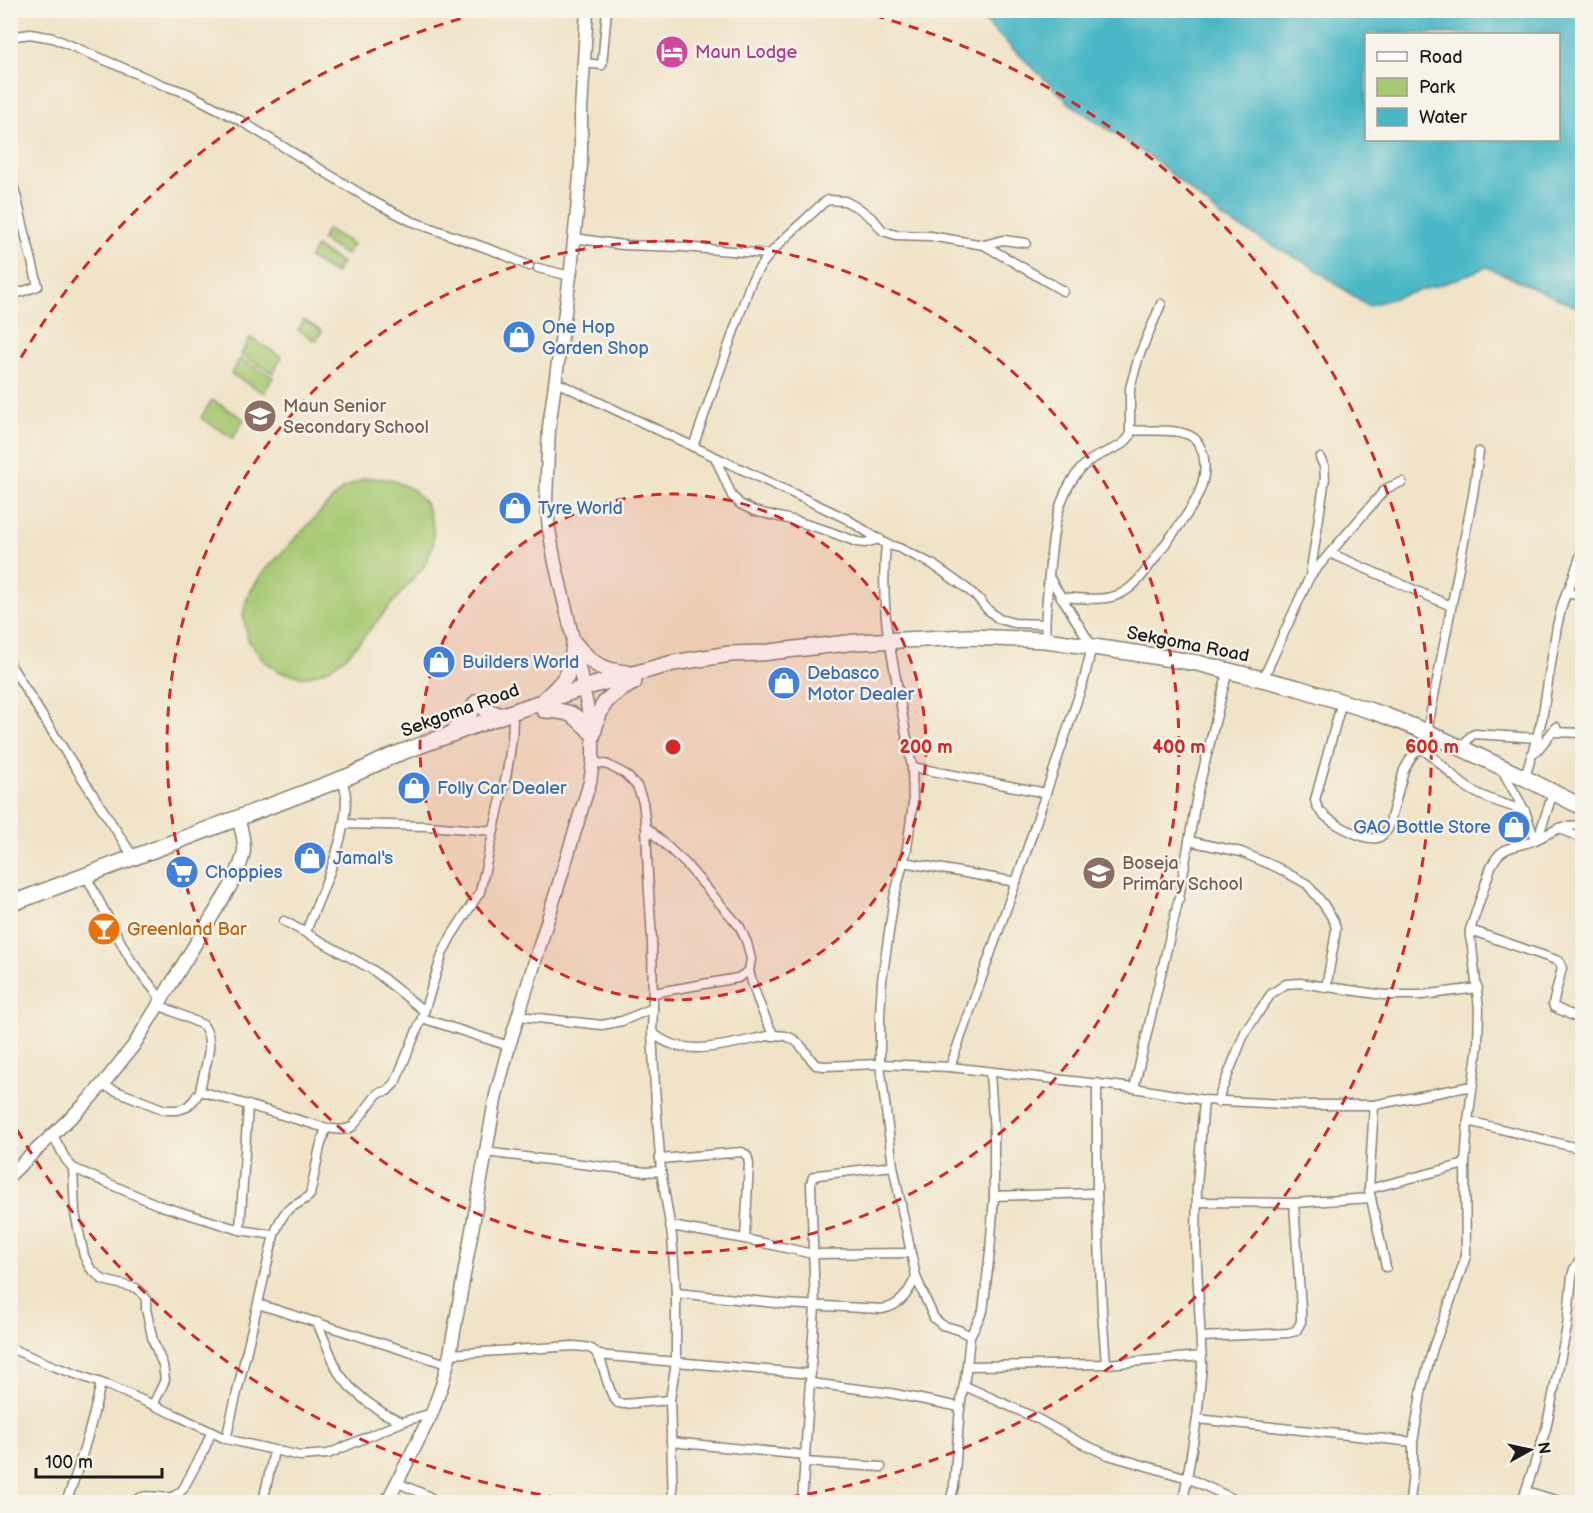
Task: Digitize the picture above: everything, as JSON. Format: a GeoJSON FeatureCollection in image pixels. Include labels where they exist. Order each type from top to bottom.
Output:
{"type":"FeatureCollection","features":[{"type":"Feature","properties":{"kind":"highway","name":"Sekgoma Road"},"geometry":{"type":"LineString","coordinates":[[346,777],[398,763],[507,719],[673,663],[730,654],[761,653],[889,639],[969,637],[1046,640],[1092,646],[1170,658],[1263,679],[1342,701],[1427,732],[1582,807]]}},
{"type":"Feature","properties":{"kind":"highway"},"geometry":{"type":"LineString","coordinates":[[574,643],[596,665],[633,678]]}},
{"type":"Feature","properties":{"kind":"highway"},"geometry":{"type":"LineString","coordinates":[[574,643],[572,664],[567,676],[543,706],[571,713],[593,734]]}},
{"type":"Feature","properties":{"kind":"highway"},"geometry":{"type":"LineString","coordinates":[[593,734],[597,717],[608,698],[633,678]]}},
{"type":"Feature","properties":{"kind":"highway"},"geometry":{"type":"LineString","coordinates":[[450,735],[460,726],[477,702],[488,711],[507,719]]}},
{"type":"Feature","properties":{"kind":"highway","name":"Sekgoma Road"},"geometry":{"type":"LineString","coordinates":[[10,904],[238,819],[346,777],[394,755],[450,735],[507,719]]}},
{"type":"Feature","properties":{"kind":"street"},"geometry":{"type":"LineString","coordinates":[[387,1503],[432,1413],[442,1385],[496,1095],[590,782],[593,762],[593,734],[555,563],[546,500],[549,427],[570,276],[581,163],[581,111],[587,10]]}},
{"type":"Feature","properties":{"kind":"street"},"geometry":{"type":"LineString","coordinates":[[584,63],[602,65],[607,10]]}},
{"type":"Feature","properties":{"kind":"street"},"geometry":{"type":"LineString","coordinates":[[10,39],[30,34],[53,38],[187,93],[241,122],[374,202],[411,221],[534,267],[570,276]]}},
{"type":"Feature","properties":{"kind":"street"},"geometry":{"type":"LineString","coordinates":[[10,171],[38,286],[10,297]]}},
{"type":"Feature","properties":{"kind":"street"},"geometry":{"type":"LineString","coordinates":[[693,447],[751,282],[768,254],[822,204],[838,200],[850,203],[874,220],[883,231],[896,235],[930,236],[984,244],[1003,240],[1026,243]]}},
{"type":"Feature","properties":{"kind":"street"},"geometry":{"type":"LineString","coordinates":[[574,238],[623,244],[768,254]]}},
{"type":"Feature","properties":{"kind":"street"},"geometry":{"type":"LineString","coordinates":[[984,244],[1063,291]]}},
{"type":"Feature","properties":{"kind":"street"},"geometry":{"type":"LineString","coordinates":[[1046,640],[1044,624],[1051,550],[1060,507],[1068,487],[1079,471],[1093,458],[1116,448],[1130,436],[1130,388],[1139,356],[1161,304]]}},
{"type":"Feature","properties":{"kind":"street"},"geometry":{"type":"LineString","coordinates":[[556,382],[839,515],[883,542],[918,556],[948,574],[978,598],[999,619],[1044,624]]}},
{"type":"Feature","properties":{"kind":"street"},"geometry":{"type":"LineString","coordinates":[[1061,597],[1108,598],[1130,588],[1192,506],[1200,488],[1204,474],[1204,456],[1195,439],[1173,432],[1131,430]]}},
{"type":"Feature","properties":{"kind":"street"},"geometry":{"type":"LineString","coordinates":[[1342,701],[1315,800],[1319,811],[1325,817],[1351,831],[1375,838],[1383,835],[1388,829],[1404,770],[1420,748],[1427,732],[1473,495],[1479,452]]}},
{"type":"Feature","properties":{"kind":"street"},"geometry":{"type":"LineString","coordinates":[[715,457],[732,496],[740,504],[754,511],[796,521],[857,542],[883,542]]}},
{"type":"Feature","properties":{"kind":"street"},"geometry":{"type":"LineString","coordinates":[[1263,679],[1310,576],[1325,478],[1324,466],[1320,458]]}},
{"type":"Feature","properties":{"kind":"street"},"geometry":{"type":"LineString","coordinates":[[1310,576],[1382,493],[1387,488],[1402,482]]}},
{"type":"Feature","properties":{"kind":"street"},"geometry":{"type":"LineString","coordinates":[[883,542],[885,607],[912,767],[913,803],[894,898],[882,981],[879,1017],[880,1065],[893,1166],[916,1277],[934,1318],[970,1336]]}},
{"type":"Feature","properties":{"kind":"street"},"geometry":{"type":"LineString","coordinates":[[1525,778],[1538,738],[1563,602],[1582,551]]}},
{"type":"Feature","properties":{"kind":"street"},"geometry":{"type":"LineString","coordinates":[[1330,553],[1450,606]]}},
{"type":"Feature","properties":{"kind":"street"},"geometry":{"type":"LineString","coordinates":[[950,1067],[1016,882],[1084,680],[1092,646],[1049,577]]}},
{"type":"Feature","properties":{"kind":"street"},"geometry":{"type":"LineString","coordinates":[[1566,593],[1582,596]]}},
{"type":"Feature","properties":{"kind":"street"},"geometry":{"type":"LineString","coordinates":[[10,664],[134,858]]}},
{"type":"Feature","properties":{"kind":"street"},"geometry":{"type":"LineString","coordinates":[[1134,1088],[1179,898],[1197,795],[1228,670]]}},
{"type":"Feature","properties":{"kind":"street"},"geometry":{"type":"LineString","coordinates":[[200,1091],[326,1128],[344,1130],[349,1129],[378,1094],[392,1087],[423,1014],[443,952],[480,892],[507,772],[512,739],[507,719]]}},
{"type":"Feature","properties":{"kind":"street"},"geometry":{"type":"LineString","coordinates":[[1532,757],[1554,729],[1582,733]]}},
{"type":"Feature","properties":{"kind":"street"},"geometry":{"type":"LineString","coordinates":[[1463,749],[1471,735],[1475,734],[1538,738]]}},
{"type":"Feature","properties":{"kind":"street"},"geometry":{"type":"LineString","coordinates":[[1420,748],[1437,759],[1469,788],[1525,811]]}},
{"type":"Feature","properties":{"kind":"street"},"geometry":{"type":"LineString","coordinates":[[593,762],[608,765],[625,774],[637,786],[643,802],[646,827],[654,1008],[652,1032],[660,1159],[671,1226],[676,1293],[676,1362],[670,1400],[673,1503]]}},
{"type":"Feature","properties":{"kind":"street"},"geometry":{"type":"LineString","coordinates":[[1500,766],[1525,811],[1537,839]]}},
{"type":"Feature","properties":{"kind":"street"},"geometry":{"type":"LineString","coordinates":[[912,767],[1046,793]]}},
{"type":"Feature","properties":{"kind":"street"},"geometry":{"type":"LineString","coordinates":[[306,932],[337,850],[344,824],[346,777]]}},
{"type":"Feature","properties":{"kind":"street"},"geometry":{"type":"LineString","coordinates":[[1537,839],[1553,793]]}},
{"type":"Feature","properties":{"kind":"street"},"geometry":{"type":"LineString","coordinates":[[10,1175],[102,1085],[134,1045],[241,866],[244,841],[238,819]]}},
{"type":"Feature","properties":{"kind":"street"},"geometry":{"type":"LineString","coordinates":[[344,824],[427,826],[494,831]]}},
{"type":"Feature","properties":{"kind":"street"},"geometry":{"type":"LineString","coordinates":[[1410,1503],[1413,1442],[1422,1388],[1433,1348],[1466,1256],[1465,1164],[1478,1046],[1479,1010],[1470,930],[1491,867],[1501,852],[1537,839],[1558,828],[1582,826]]}},
{"type":"Feature","properties":{"kind":"street"},"geometry":{"type":"LineString","coordinates":[[646,827],[685,863],[740,927],[751,959],[749,971],[753,987],[774,1036]]}},
{"type":"Feature","properties":{"kind":"street"},"geometry":{"type":"LineString","coordinates":[[1558,828],[1582,839]]}},
{"type":"Feature","properties":{"kind":"street"},"geometry":{"type":"LineString","coordinates":[[1189,841],[1240,852],[1276,867],[1307,884],[1324,905],[1336,929],[1326,988]]}},
{"type":"Feature","properties":{"kind":"street"},"geometry":{"type":"LineString","coordinates":[[903,862],[1016,882]]}},
{"type":"Feature","properties":{"kind":"street"},"geometry":{"type":"LineString","coordinates":[[86,876],[132,962],[161,1002],[203,1025],[207,1030],[210,1045],[200,1091],[187,1107],[165,1110],[102,1085]]}},
{"type":"Feature","properties":{"kind":"street"},"geometry":{"type":"LineString","coordinates":[[284,921],[374,970],[423,1014],[509,1046]]}},
{"type":"Feature","properties":{"kind":"street"},"geometry":{"type":"LineString","coordinates":[[1470,930],[1559,961],[1562,968],[1554,1007],[1582,1020]]}},
{"type":"Feature","properties":{"kind":"street"},"geometry":{"type":"LineString","coordinates":[[653,993],[738,978],[749,971]]}},
{"type":"Feature","properties":{"kind":"street"},"geometry":{"type":"LineString","coordinates":[[1217,1102],[1245,1032],[1271,994],[1286,984],[1300,983],[1384,995],[1422,995],[1478,988]]}},
{"type":"Feature","properties":{"kind":"street"},"geometry":{"type":"LineString","coordinates":[[519,1016],[602,1024],[622,1021],[654,1008]]}},
{"type":"Feature","properties":{"kind":"street"},"geometry":{"type":"LineString","coordinates":[[652,1032],[666,1041],[685,1047],[701,1048],[728,1045],[768,1035],[784,1035],[799,1043],[816,1065],[950,1067],[1097,1083],[1217,1102],[1374,1105],[1472,1086]]}},
{"type":"Feature","properties":{"kind":"street"},"geometry":{"type":"LineString","coordinates":[[950,1503],[954,1486],[960,1407],[965,1386],[970,1336],[982,1311],[990,1252],[994,1196],[990,1072]]}},
{"type":"Feature","properties":{"kind":"street"},"geometry":{"type":"LineString","coordinates":[[1097,1083],[1097,1193],[1102,1311],[1107,1364]]}},
{"type":"Feature","properties":{"kind":"street"},"geometry":{"type":"LineString","coordinates":[[1184,1503],[1197,1419],[1202,1356],[1196,1244],[1204,1100]]}},
{"type":"Feature","properties":{"kind":"street"},"geometry":{"type":"LineString","coordinates":[[240,1230],[248,1105]]}},
{"type":"Feature","properties":{"kind":"street"},"geometry":{"type":"LineString","coordinates":[[1374,1105],[1370,1193],[1386,1267]]}},
{"type":"Feature","properties":{"kind":"street"},"geometry":{"type":"LineString","coordinates":[[1468,1121],[1582,1149]]}},
{"type":"Feature","properties":{"kind":"street"},"geometry":{"type":"LineString","coordinates":[[226,1439],[274,1235],[288,1209],[310,1195],[326,1128]]}},
{"type":"Feature","properties":{"kind":"street"},"geometry":{"type":"LineString","coordinates":[[53,1135],[66,1160],[73,1168],[158,1205],[240,1230],[274,1235]]}},
{"type":"Feature","properties":{"kind":"street"},"geometry":{"type":"LineString","coordinates":[[485,1152],[646,1172],[661,1171]]}},
{"type":"Feature","properties":{"kind":"street"},"geometry":{"type":"LineString","coordinates":[[660,1159],[742,1152],[746,1154],[748,1164],[745,1239]]}},
{"type":"Feature","properties":{"kind":"street"},"geometry":{"type":"LineString","coordinates":[[1197,1202],[1294,1203],[1370,1193],[1465,1164]]}},
{"type":"Feature","properties":{"kind":"street"},"geometry":{"type":"LineString","coordinates":[[802,1503],[815,1306],[811,1183],[813,1177],[825,1174],[893,1166]]}},
{"type":"Feature","properties":{"kind":"street"},"geometry":{"type":"LineString","coordinates":[[73,1168],[75,1213],[84,1256],[90,1268],[103,1280],[136,1288],[146,1299],[148,1320],[153,1341],[163,1365],[165,1380],[153,1405]]}},
{"type":"Feature","properties":{"kind":"street"},"geometry":{"type":"LineString","coordinates":[[994,1196],[1097,1193]]}},
{"type":"Feature","properties":{"kind":"street"},"geometry":{"type":"LineString","coordinates":[[1201,1336],[1296,1331],[1301,1322],[1294,1203]]}},
{"type":"Feature","properties":{"kind":"street"},"geometry":{"type":"LineString","coordinates":[[671,1226],[813,1254],[911,1253]]}},
{"type":"Feature","properties":{"kind":"street"},"geometry":{"type":"LineString","coordinates":[[1522,1503],[1546,1429],[1567,1327],[1572,1276],[1582,1258]]}},
{"type":"Feature","properties":{"kind":"street"},"geometry":{"type":"LineString","coordinates":[[676,1293],[882,1310],[900,1302],[916,1277]]}},
{"type":"Feature","properties":{"kind":"street"},"geometry":{"type":"LineString","coordinates":[[258,1304],[366,1339],[448,1359],[573,1346],[593,1350],[598,1355],[611,1393],[618,1403],[670,1400]]}},
{"type":"Feature","properties":{"kind":"street"},"geometry":{"type":"LineString","coordinates":[[317,1322],[338,1372],[350,1387],[383,1413],[402,1422]]}},
{"type":"Feature","properties":{"kind":"street"},"geometry":{"type":"LineString","coordinates":[[10,1348],[101,1383],[226,1439],[300,1456],[328,1454],[402,1422],[432,1413]]}},
{"type":"Feature","properties":{"kind":"street"},"geometry":{"type":"LineString","coordinates":[[598,1355],[811,1379],[960,1407]]}},
{"type":"Feature","properties":{"kind":"street"},"geometry":{"type":"LineString","coordinates":[[967,1366],[1107,1364],[1202,1356]]}},
{"type":"Feature","properties":{"kind":"street"},"geometry":{"type":"LineString","coordinates":[[66,1503],[86,1444],[101,1383]]}},
{"type":"Feature","properties":{"kind":"street"},"geometry":{"type":"LineString","coordinates":[[965,1386],[1038,1419],[1108,1455],[1188,1478],[1240,1503]]}},
{"type":"Feature","properties":{"kind":"street"},"geometry":{"type":"LineString","coordinates":[[1197,1419],[1413,1442]]}},
{"type":"Feature","properties":{"kind":"street"},"geometry":{"type":"LineString","coordinates":[[134,1503],[141,1497],[174,1500],[183,1489],[206,1448],[211,1432]]}},
{"type":"Feature","properties":{"kind":"street"},"geometry":{"type":"LineString","coordinates":[[671,1442],[881,1467]]}},
{"type":"Feature","properties":{"kind":"street"},"geometry":{"type":"LineString","coordinates":[[262,1503],[274,1451]]}},
{"type":"Feature","properties":{"kind":"street"},"geometry":{"type":"LineString","coordinates":[[398,1482],[438,1503]]}},
{"type":"Feature","properties":{"kind":"street"},"geometry":{"type":"LineString","coordinates":[[1526,1491],[1562,1503]]}},
{"type":"Feature","properties":{"kind":"green space"},"geometry":{"type":"Polygon","coordinates":[[[327,229],[353,244],[346,255],[321,240],[327,229]]]}},
{"type":"Feature","properties":{"kind":"green space"},"geometry":{"type":"Polygon","coordinates":[[[316,247],[342,263],[335,274],[309,258],[316,247]]]}},
{"type":"Feature","properties":{"kind":"green space"},"geometry":{"type":"Polygon","coordinates":[[[304,320],[322,331],[316,341],[298,330],[304,320]]]}},
{"type":"Feature","properties":{"kind":"green space"},"geometry":{"type":"Polygon","coordinates":[[[250,338],[282,357],[273,373],[241,355],[250,338]]]}},
{"type":"Feature","properties":{"kind":"green space"},"geometry":{"type":"Polygon","coordinates":[[[240,359],[273,377],[264,393],[231,374],[240,359]]]}},
{"type":"Feature","properties":{"kind":"green space"},"geometry":{"type":"Polygon","coordinates":[[[212,400],[244,419],[233,438],[201,418],[212,400]]]}},
{"type":"Feature","properties":{"kind":"green space"},"geometry":{"type":"Polygon","coordinates":[[[365,478],[390,479],[414,490],[427,506],[433,526],[433,545],[424,566],[349,654],[329,669],[305,677],[280,672],[263,660],[248,640],[243,615],[248,595],[261,575],[342,489],[365,478]]]}},
{"type":"Feature","properties":{"kind":"water"},"geometry":{"type":"Polygon","coordinates":[[[974,11],[1582,11],[1582,307],[1574,306],[1487,267],[1449,282],[1367,306],[1311,266],[1224,219],[1158,163],[1070,104],[974,11]]]}},
{"type":"Feature","properties":{"kind":"place","name":"Maun Lodge"},"geometry":{"type":"Point","coordinates":[672,52]}},
{"type":"Feature","properties":{"kind":"place","name":"One Hop Garden Shop"},"geometry":{"type":"Point","coordinates":[519,337]}},
{"type":"Feature","properties":{"kind":"place","name":"Maun Senior Secondary School"},"geometry":{"type":"Point","coordinates":[260,416]}},
{"type":"Feature","properties":{"kind":"place","name":"Tyre World"},"geometry":{"type":"Point","coordinates":[515,508]}},
{"type":"Feature","properties":{"kind":"place","name":"Builders World"},"geometry":{"type":"Point","coordinates":[439,662]}},
{"type":"Feature","properties":{"kind":"place","name":"Debasco Motor Dealer"},"geometry":{"type":"Point","coordinates":[784,683]}},
{"type":"Feature","properties":{"kind":"place","name":"Folly Car Dealer"},"geometry":{"type":"Point","coordinates":[414,788]}},
{"type":"Feature","properties":{"kind":"place","name":"GAO Bottle Store"},"geometry":{"type":"Point","coordinates":[1514,827]}},
{"type":"Feature","properties":{"kind":"place","name":"Jamal's"},"geometry":{"type":"Point","coordinates":[310,858]}},
{"type":"Feature","properties":{"kind":"place","name":"Choppies"},"geometry":{"type":"Point","coordinates":[182,872]}},
{"type":"Feature","properties":{"kind":"place","name":"Boseja Primary School"},"geometry":{"type":"Point","coordinates":[1099,873]}},
{"type":"Feature","properties":{"kind":"place","name":"Greenland Bar"},"geometry":{"type":"Point","coordinates":[104,929]}}]}
